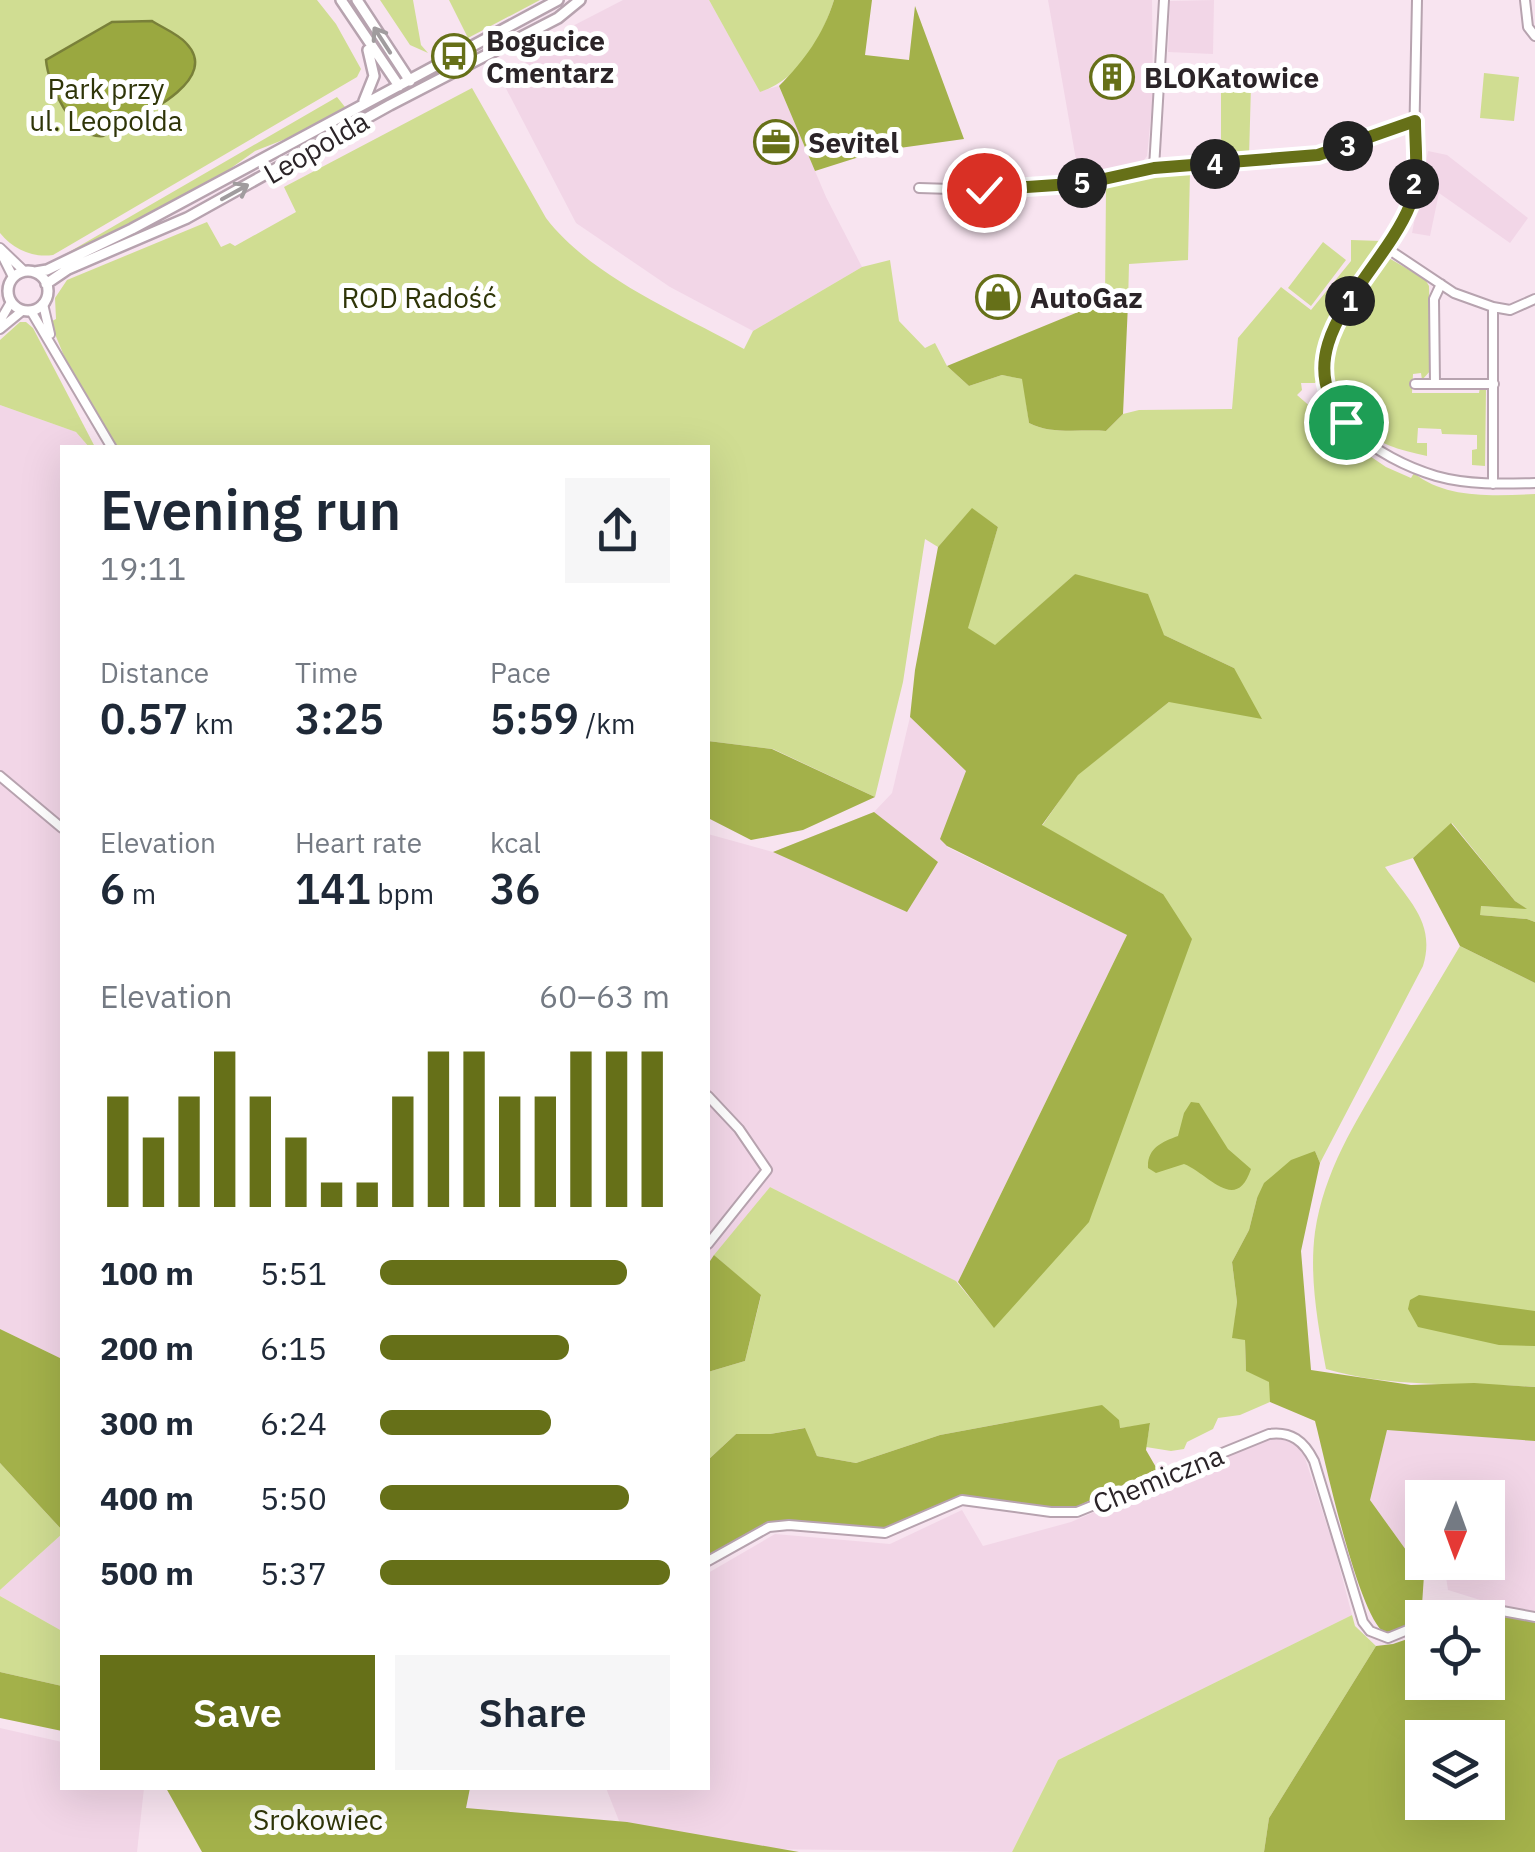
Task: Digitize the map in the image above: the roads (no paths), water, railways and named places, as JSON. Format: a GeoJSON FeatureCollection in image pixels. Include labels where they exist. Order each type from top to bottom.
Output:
{"type":"FeatureCollection","features":[{"type":"Feature","properties":{"kind":"street"},"geometry":{"type":"LineString","coordinates":[[341,0],[405,97]]}},
{"type":"Feature","properties":{"kind":"street"},"geometry":{"type":"LineString","coordinates":[[358,0],[416,92]]}},
{"type":"Feature","properties":{"kind":"street","name":"Leopolda"},"geometry":{"type":"LineString","coordinates":[[7,288],[30,272],[44,271],[132,229],[558,0]]}},
{"type":"Feature","properties":{"kind":"street","name":"Leopolda"},"geometry":{"type":"LineString","coordinates":[[46,284],[68,268],[204,209],[405,97],[558,18],[580,0]]}},
{"type":"Feature","properties":{"kind":"street"},"geometry":{"type":"LineString","coordinates":[[1154,168],[1164,0]]}},
{"type":"Feature","properties":{"kind":"street"},"geometry":{"type":"LineString","coordinates":[[1417,0],[1413,196],[1328,339],[1324,378],[1331,405],[1370,443],[1414,468],[1450,479],[1493,484],[1535,482]]}},
{"type":"Feature","properties":{"kind":"street"},"geometry":{"type":"LineString","coordinates":[[1526,0],[1525,16],[1535,36]]}},
{"type":"Feature","properties":{"kind":"street"},"geometry":{"type":"LineString","coordinates":[[359,30],[374,68],[373,83],[363,103]]}},
{"type":"Feature","properties":{"kind":"street"},"geometry":{"type":"LineString","coordinates":[[919,188],[984,190],[1086,183],[1154,168],[1318,155],[1415,121]]}},
{"type":"Feature","properties":{"kind":"street"},"geometry":{"type":"LineString","coordinates":[[196,194],[204,209]]}},
{"type":"Feature","properties":{"kind":"street"},"geometry":{"type":"LineString","coordinates":[[1385,247],[1454,293],[1493,307],[1510,310],[1535,300]]}},
{"type":"Feature","properties":{"kind":"street"},"geometry":{"type":"LineString","coordinates":[[0,250],[46,284],[43,304],[52,343]]}},
{"type":"Feature","properties":{"kind":"street"},"geometry":{"type":"LineString","coordinates":[[0,250],[7,288],[0,325]]}},
{"type":"Feature","properties":{"kind":"street"},"geometry":{"type":"LineString","coordinates":[[1435,384],[1434,299],[1441,284]]}},
{"type":"Feature","properties":{"kind":"street"},"geometry":{"type":"LineString","coordinates":[[7,288],[52,343],[110,445]]}},
{"type":"Feature","properties":{"kind":"street"},"geometry":{"type":"LineString","coordinates":[[0,325],[43,304]]}},
{"type":"Feature","properties":{"kind":"street"},"geometry":{"type":"LineString","coordinates":[[1493,307],[1493,484]]}},
{"type":"Feature","properties":{"kind":"street"},"geometry":{"type":"LineString","coordinates":[[1415,384],[1494,384]]}},
{"type":"Feature","properties":{"kind":"street"},"geometry":{"type":"LineString","coordinates":[[0,776],[60,826]]}},
{"type":"Feature","properties":{"kind":"street"},"geometry":{"type":"LineString","coordinates":[[710,1098],[739,1129],[767,1170],[710,1241]]}},
{"type":"Feature","properties":{"kind":"street","name":"Chemiczna"},"geometry":{"type":"LineString","coordinates":[[710,1559],[769,1527],[789,1525],[885,1533],[962,1500],[1076,1512],[1269,1434],[1287,1434],[1302,1442],[1314,1460],[1363,1622],[1370,1631],[1388,1638],[1405,1631]]}},
{"type":"Feature","properties":{"kind":"street"},"geometry":{"type":"LineString","coordinates":[[1505,1611],[1535,1617]]}},
{"type":"Feature","properties":{"kind":"place","name":"Bogucice Cmentarz"},"geometry":{"type":"Point","coordinates":[454,56]}},
{"type":"Feature","properties":{"kind":"place","name":"BLOKatowice"},"geometry":{"type":"Point","coordinates":[1112,77]}},
{"type":"Feature","properties":{"kind":"place","name":"Sevitel"},"geometry":{"type":"Point","coordinates":[776,142]}},
{"type":"Feature","properties":{"kind":"place","name":"AutoGaz"},"geometry":{"type":"Point","coordinates":[998,297]}},
{"type":"Feature","properties":{"kind":"park label","name":"Park przy ul. Leopolda"},"geometry":{"type":"Point","coordinates":[106,104]}},
{"type":"Feature","properties":{"kind":"park label","name":"ROD Radość"},"geometry":{"type":"Point","coordinates":[419,297]}},
{"type":"Feature","properties":{"kind":"park label","name":"Srokowiec"},"geometry":{"type":"Point","coordinates":[318,1819]}}]}
